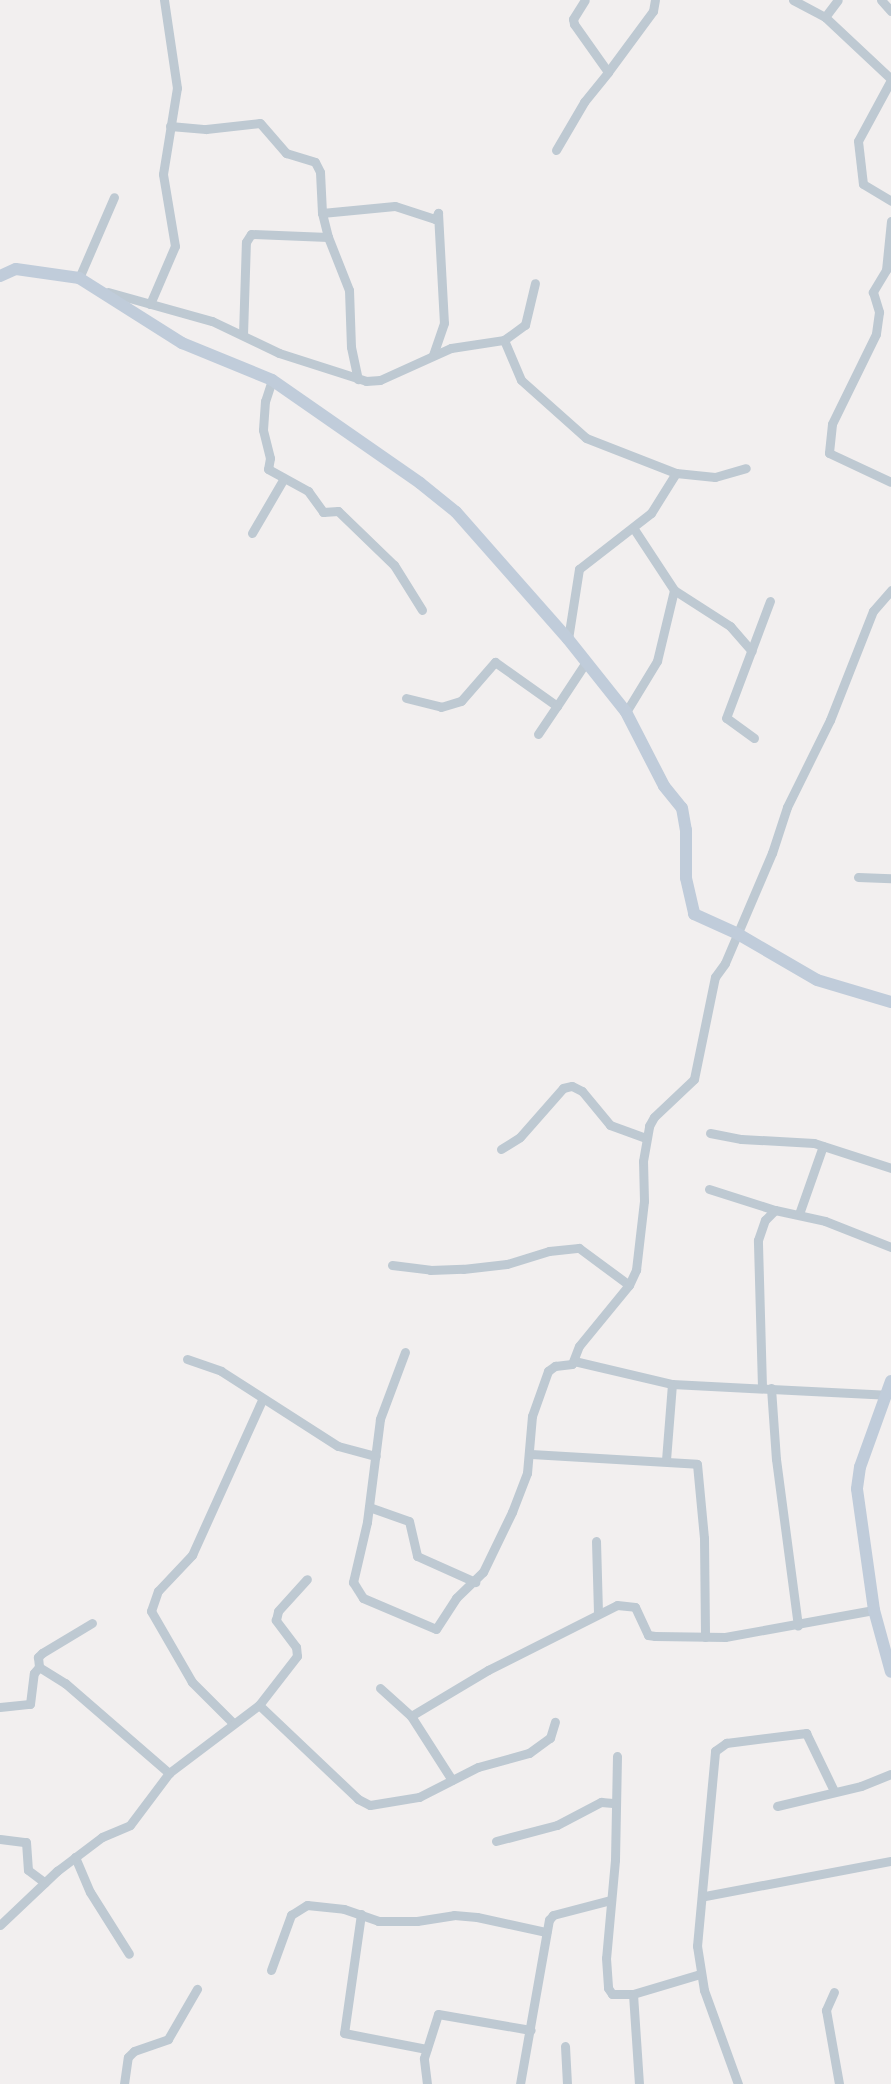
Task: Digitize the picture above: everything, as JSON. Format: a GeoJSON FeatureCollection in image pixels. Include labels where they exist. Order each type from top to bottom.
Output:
{"type":"FeatureCollection","features":[{"type":"Feature","properties":{"kind":"street"},"geometry":{"type":"LineString","coordinates":[[150,304],[175,246],[163,174],[177,88],[164,0]]}},
{"type":"Feature","properties":{"kind":"street"},"geometry":{"type":"LineString","coordinates":[[585,0],[573,19],[574,24],[608,72]]}},
{"type":"Feature","properties":{"kind":"street"},"geometry":{"type":"LineString","coordinates":[[556,150],[584,102],[653,11],[656,0]]}},
{"type":"Feature","properties":{"kind":"street"},"geometry":{"type":"LineString","coordinates":[[793,0],[825,17],[891,80],[858,141],[863,184],[891,201]]}},
{"type":"Feature","properties":{"kind":"street"},"geometry":{"type":"LineString","coordinates":[[825,17],[838,0]]}},
{"type":"Feature","properties":{"kind":"street"},"geometry":{"type":"LineString","coordinates":[[881,0],[891,11]]}},
{"type":"Feature","properties":{"kind":"street"},"geometry":{"type":"LineString","coordinates":[[170,126],[206,129],[260,123],[286,153],[315,162],[320,172],[322,213],[328,237],[347,280],[351,347],[358,379]]}},
{"type":"Feature","properties":{"kind":"street"},"geometry":{"type":"LineString","coordinates":[[79,278],[114,197]]}},
{"type":"Feature","properties":{"kind":"street"},"geometry":{"type":"LineString","coordinates":[[322,213],[395,206],[435,219],[438,213],[444,323],[434,355]]}},
{"type":"Feature","properties":{"kind":"street"},"geometry":{"type":"LineString","coordinates":[[891,221],[886,270],[873,292],[879,312],[876,334],[844,394],[832,424],[829,453],[891,482]]}},
{"type":"Feature","properties":{"kind":"street"},"geometry":{"type":"LineString","coordinates":[[243,335],[246,242],[251,234],[328,237]]}},
{"type":"Feature","properties":{"kind":"street"},"geometry":{"type":"LineString","coordinates":[[0,276],[16,269],[79,278],[182,343],[272,380],[420,483],[456,512],[568,639],[626,712],[664,786],[682,808],[686,830],[686,878],[694,914],[738,934],[817,980],[891,1002]]}},
{"type":"Feature","properties":{"kind":"street"},"geometry":{"type":"LineString","coordinates":[[97,290],[212,321],[279,353],[358,379],[380,380],[434,355],[504,340],[525,325],[536,283]]}},
{"type":"Feature","properties":{"kind":"street"},"geometry":{"type":"LineString","coordinates":[[504,340],[521,380],[586,438],[676,473],[716,477],[746,468]]}},
{"type":"Feature","properties":{"kind":"street"},"geometry":{"type":"LineString","coordinates":[[272,380],[265,401],[263,430],[270,458],[268,469],[284,480],[308,491],[323,512],[338,511],[394,565],[422,610]]}},
{"type":"Feature","properties":{"kind":"street"},"geometry":{"type":"LineString","coordinates":[[568,639],[579,569],[634,529],[651,513],[676,473]]}},
{"type":"Feature","properties":{"kind":"street"},"geometry":{"type":"LineString","coordinates":[[252,533],[284,480]]}},
{"type":"Feature","properties":{"kind":"street"},"geometry":{"type":"LineString","coordinates":[[634,529],[674,590],[730,626],[752,651]]}},
{"type":"Feature","properties":{"kind":"street"},"geometry":{"type":"LineString","coordinates":[[626,712],[657,661],[674,590]]}},
{"type":"Feature","properties":{"kind":"street"},"geometry":{"type":"LineString","coordinates":[[405,1352],[380,1419],[369,1507],[353,1582],[363,1598],[436,1629],[456,1598],[475,1582],[512,1512],[531,1454],[532,1416],[548,1371],[555,1366],[569,1366],[574,1361],[579,1346],[629,1285],[636,1270],[646,1138],[654,1117],[694,1079],[715,977],[738,934],[772,853],[787,807],[830,720],[873,610],[891,590]]}},
{"type":"Feature","properties":{"kind":"street"},"geometry":{"type":"LineString","coordinates":[[754,738],[726,718],[770,601]]}},
{"type":"Feature","properties":{"kind":"street"},"geometry":{"type":"LineString","coordinates":[[406,698],[441,707],[461,700],[495,662],[557,706]]}},
{"type":"Feature","properties":{"kind":"street"},"geometry":{"type":"LineString","coordinates":[[538,734],[586,662]]}},
{"type":"Feature","properties":{"kind":"street"},"geometry":{"type":"LineString","coordinates":[[858,876],[891,878]]}},
{"type":"Feature","properties":{"kind":"street"},"geometry":{"type":"LineString","coordinates":[[501,1149],[520,1137],[563,1088],[572,1086],[582,1090],[610,1125],[646,1138]]}},
{"type":"Feature","properties":{"kind":"street"},"geometry":{"type":"LineString","coordinates":[[710,1133],[823,1146],[891,1168]]}},
{"type":"Feature","properties":{"kind":"street"},"geometry":{"type":"LineString","coordinates":[[799,1214],[823,1146]]}},
{"type":"Feature","properties":{"kind":"street"},"geometry":{"type":"LineString","coordinates":[[709,1189],[775,1210],[799,1214],[891,1247]]}},
{"type":"Feature","properties":{"kind":"street"},"geometry":{"type":"LineString","coordinates":[[775,1210],[765,1220],[758,1240],[767,1388],[798,1626]]}},
{"type":"Feature","properties":{"kind":"street"},"geometry":{"type":"LineString","coordinates":[[392,1264],[430,1270],[463,1269],[507,1264],[549,1251],[579,1248],[629,1285]]}},
{"type":"Feature","properties":{"kind":"street"},"geometry":{"type":"LineString","coordinates":[[187,1359],[221,1371],[261,1400],[311,1425],[338,1446],[376,1456]]}},
{"type":"Feature","properties":{"kind":"street"},"geometry":{"type":"LineString","coordinates":[[574,1361],[672,1384],[767,1388],[889,1389],[857,1479],[874,1610],[887,1642],[891,1672]]}},
{"type":"Feature","properties":{"kind":"street"},"geometry":{"type":"LineString","coordinates":[[666,1460],[672,1384]]}},
{"type":"Feature","properties":{"kind":"street"},"geometry":{"type":"LineString","coordinates":[[232,1722],[192,1682],[151,1611],[158,1591],[192,1555],[261,1400]]}},
{"type":"Feature","properties":{"kind":"street"},"geometry":{"type":"LineString","coordinates":[[531,1454],[615,1461],[666,1460],[687,1462],[699,1468],[705,1637]]}},
{"type":"Feature","properties":{"kind":"street"},"geometry":{"type":"LineString","coordinates":[[369,1507],[409,1521],[417,1557],[475,1582]]}},
{"type":"Feature","properties":{"kind":"street"},"geometry":{"type":"LineString","coordinates":[[596,1541],[598,1613]]}},
{"type":"Feature","properties":{"kind":"street"},"geometry":{"type":"LineString","coordinates":[[0,1924],[35,1888],[45,1883],[75,1857],[102,1837],[130,1825],[169,1773],[232,1722],[259,1705],[297,1656],[296,1647],[276,1620],[278,1611],[307,1579]]}},
{"type":"Feature","properties":{"kind":"street"},"geometry":{"type":"LineString","coordinates":[[411,1716],[488,1670],[598,1613],[626,1605],[639,1613],[648,1635],[705,1637],[798,1626],[874,1610]]}},
{"type":"Feature","properties":{"kind":"street"},"geometry":{"type":"LineString","coordinates":[[0,1707],[30,1704],[34,1673],[39,1667],[38,1657],[92,1623]]}},
{"type":"Feature","properties":{"kind":"street"},"geometry":{"type":"LineString","coordinates":[[39,1667],[97,1709],[169,1773]]}},
{"type":"Feature","properties":{"kind":"street"},"geometry":{"type":"LineString","coordinates":[[380,1688],[411,1716],[452,1780]]}},
{"type":"Feature","properties":{"kind":"street"},"geometry":{"type":"LineString","coordinates":[[259,1705],[363,1803],[402,1803],[478,1767],[536,1750],[550,1738],[555,1722]]}},
{"type":"Feature","properties":{"kind":"street"},"geometry":{"type":"LineString","coordinates":[[738,2084],[732,2075],[700,1974],[698,1946],[705,1896],[706,1819],[718,1746],[793,1732],[806,1733],[834,1791]]}},
{"type":"Feature","properties":{"kind":"street"},"geometry":{"type":"LineString","coordinates":[[617,1756],[611,1900],[606,1958],[608,1988],[612,1994],[633,1994],[700,1974]]}},
{"type":"Feature","properties":{"kind":"street"},"geometry":{"type":"LineString","coordinates":[[777,1806],[891,1774]]}},
{"type":"Feature","properties":{"kind":"street"},"geometry":{"type":"LineString","coordinates":[[496,1841],[557,1826],[601,1802],[614,1803]]}},
{"type":"Feature","properties":{"kind":"street"},"geometry":{"type":"LineString","coordinates":[[0,1839],[26,1842],[28,1870],[45,1883]]}},
{"type":"Feature","properties":{"kind":"street"},"geometry":{"type":"LineString","coordinates":[[75,1857],[90,1892],[129,1954]]}},
{"type":"Feature","properties":{"kind":"street"},"geometry":{"type":"LineString","coordinates":[[705,1896],[891,1861]]}},
{"type":"Feature","properties":{"kind":"street"},"geometry":{"type":"LineString","coordinates":[[520,2084],[531,2031],[546,1932],[553,1916],[611,1900]]}},
{"type":"Feature","properties":{"kind":"street"},"geometry":{"type":"LineString","coordinates":[[271,1970],[295,1911],[307,1905],[361,1914],[378,1921],[417,1922],[454,1914],[546,1932]]}},
{"type":"Feature","properties":{"kind":"street"},"geometry":{"type":"LineString","coordinates":[[361,1914],[344,2033],[426,2049]]}},
{"type":"Feature","properties":{"kind":"street"},"geometry":{"type":"LineString","coordinates":[[123,2084],[128,2057],[134,2051],[168,2039],[197,1989]]}},
{"type":"Feature","properties":{"kind":"street"},"geometry":{"type":"LineString","coordinates":[[834,1992],[826,2010],[839,2084]]}},
{"type":"Feature","properties":{"kind":"street"},"geometry":{"type":"LineString","coordinates":[[633,1994],[639,2084]]}},
{"type":"Feature","properties":{"kind":"street"},"geometry":{"type":"LineString","coordinates":[[427,2084],[426,2049],[438,2014],[531,2031]]}},
{"type":"Feature","properties":{"kind":"street"},"geometry":{"type":"LineString","coordinates":[[565,2046],[567,2084]]}}]}
